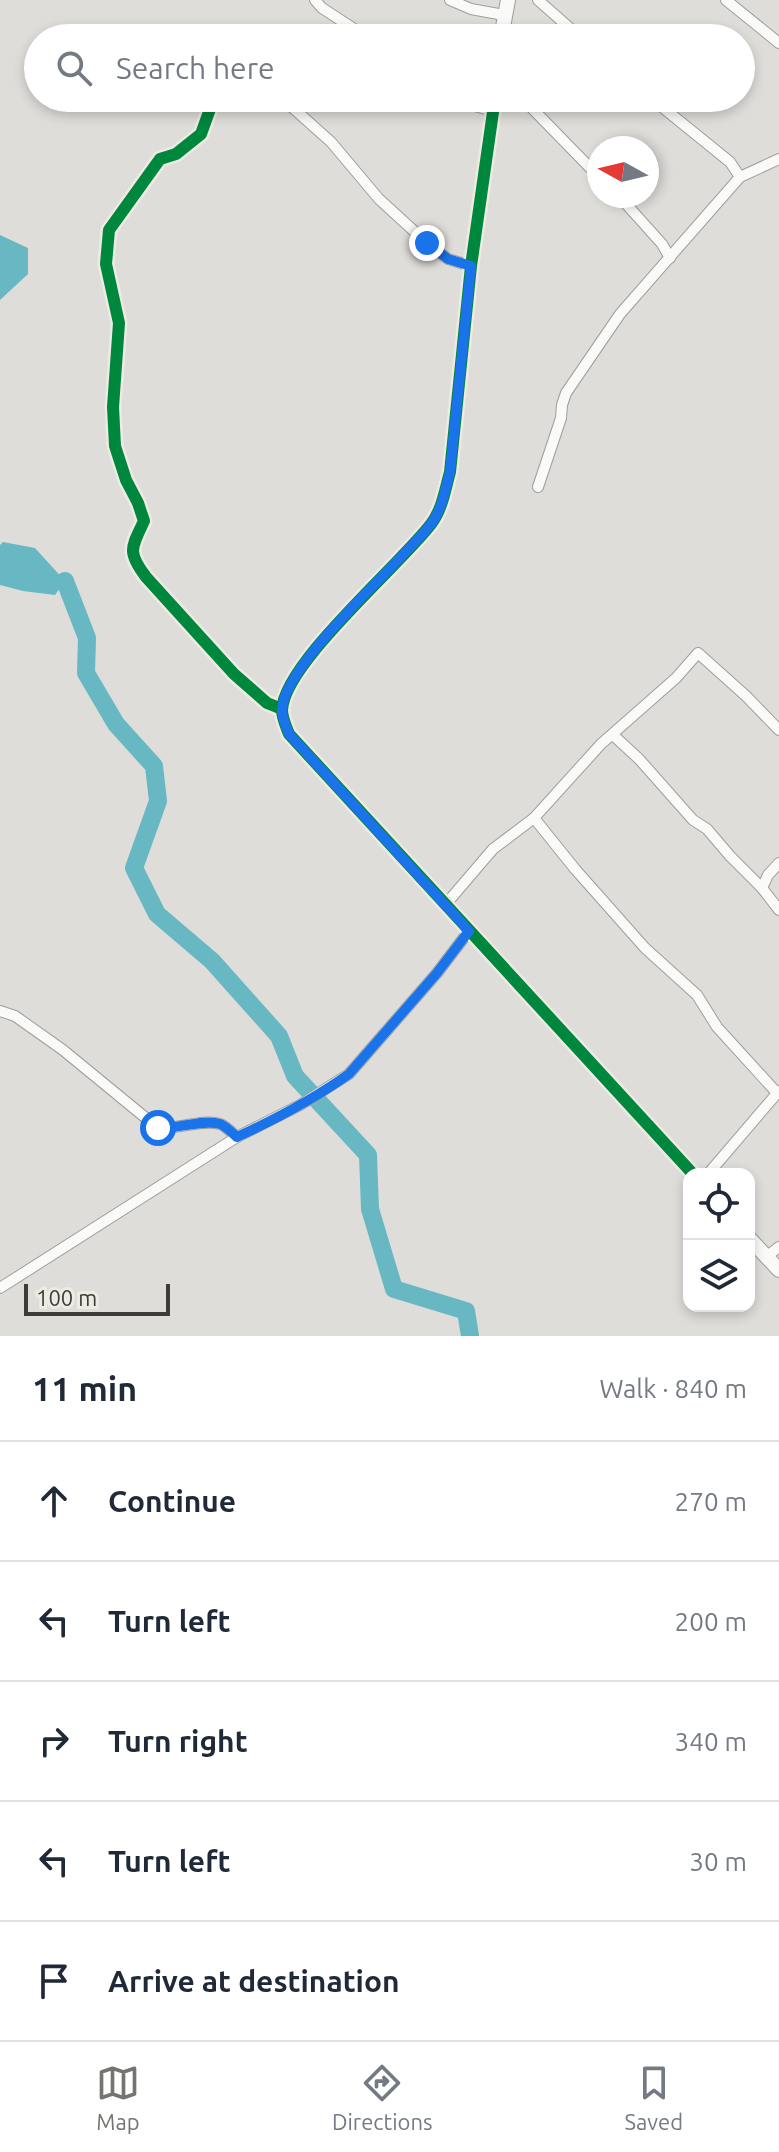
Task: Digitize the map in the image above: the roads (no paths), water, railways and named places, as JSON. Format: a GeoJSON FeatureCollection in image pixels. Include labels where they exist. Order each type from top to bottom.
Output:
{"type":"FeatureCollection","features":[{"type":"Feature","properties":{"kind":"street"},"geometry":{"type":"LineString","coordinates":[[315,0],[347,24]]}},
{"type":"Feature","properties":{"kind":"street"},"geometry":{"type":"LineString","coordinates":[[450,0],[471,9],[504,15]]}},
{"type":"Feature","properties":{"kind":"street"},"geometry":{"type":"LineString","coordinates":[[503,24],[508,0]]}},
{"type":"Feature","properties":{"kind":"street"},"geometry":{"type":"LineString","coordinates":[[538,0],[565,24]]}},
{"type":"Feature","properties":{"kind":"street"},"geometry":{"type":"LineString","coordinates":[[726,0],[779,43]]}},
{"type":"Feature","properties":{"kind":"street"},"geometry":{"type":"LineString","coordinates":[[209,112],[201,134],[176,154],[160,159],[109,230],[106,264],[119,323],[113,407],[115,446],[144,521],[134,543],[134,560],[234,674],[267,703],[282,709]]}},
{"type":"Feature","properties":{"kind":"street"},"geometry":{"type":"LineString","coordinates":[[297,112],[331,142],[379,199],[427,243],[448,259],[471,266]]}},
{"type":"Feature","properties":{"kind":"street"},"geometry":{"type":"LineString","coordinates":[[493,112],[471,266],[450,472],[443,500],[432,522],[300,669],[286,695],[283,719],[289,734],[687,1168]]}},
{"type":"Feature","properties":{"kind":"street"},"geometry":{"type":"LineString","coordinates":[[536,112],[587,165]]}},
{"type":"Feature","properties":{"kind":"street"},"geometry":{"type":"LineString","coordinates":[[668,112],[730,162],[740,177]]}},
{"type":"Feature","properties":{"kind":"street"},"geometry":{"type":"LineString","coordinates":[[538,487],[566,393],[620,314],[740,177],[779,159]]}},
{"type":"Feature","properties":{"kind":"street"},"geometry":{"type":"LineString","coordinates":[[630,208],[662,244],[670,258]]}},
{"type":"Feature","properties":{"kind":"street"},"geometry":{"type":"LineString","coordinates":[[446,904],[493,849],[534,818],[601,744],[676,678],[698,653],[779,730]]}},
{"type":"Feature","properties":{"kind":"street"},"geometry":{"type":"LineString","coordinates":[[613,735],[626,745],[693,820],[707,829],[779,910]]}},
{"type":"Feature","properties":{"kind":"street"},"geometry":{"type":"LineString","coordinates":[[534,818],[645,948],[697,995],[717,1027],[778,1092],[713,1168]]}},
{"type":"Feature","properties":{"kind":"street"},"geometry":{"type":"LineString","coordinates":[[762,888],[779,863]]}},
{"type":"Feature","properties":{"kind":"street"},"geometry":{"type":"LineString","coordinates":[[0,1288],[237,1137],[300,1105],[349,1074],[437,973],[469,931]]}},
{"type":"Feature","properties":{"kind":"street"},"geometry":{"type":"LineString","coordinates":[[0,1011],[15,1016],[63,1050],[158,1128],[175,1129],[198,1123],[221,1124],[237,1137]]}},
{"type":"Feature","properties":{"kind":"street"},"geometry":{"type":"LineString","coordinates":[[751,1240],[779,1270]]}},
{"type":"Feature","properties":{"kind":"street"},"geometry":{"type":"LineString","coordinates":[[766,1257],[779,1247]]}},
{"type":"Feature","properties":{"kind":"water"},"geometry":{"type":"Polygon","coordinates":[[[0,235],[28,248],[28,274],[0,300],[0,235]]]}},
{"type":"Feature","properties":{"kind":"water"},"geometry":{"type":"Polygon","coordinates":[[[3,542],[35,548],[65,581],[55,595],[0,585],[0,545],[3,542]]]}},
{"type":"Feature","properties":{"kind":"waterway"},"geometry":{"type":"LineString","coordinates":[[65,581],[87,638],[86,673],[116,724],[154,766],[158,801],[134,868],[157,914],[212,961],[279,1036],[295,1076],[368,1155],[370,1209],[394,1289],[466,1311],[470,1336]]}}]}
